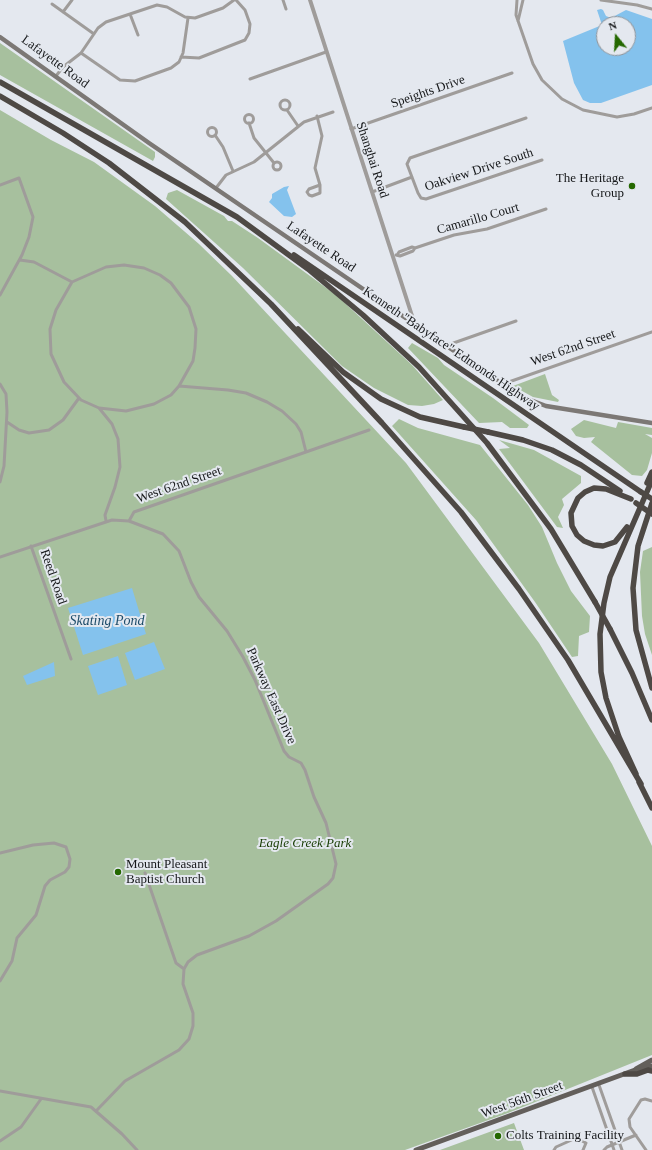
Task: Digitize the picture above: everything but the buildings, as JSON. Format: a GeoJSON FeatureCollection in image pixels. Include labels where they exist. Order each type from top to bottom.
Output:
{"type":"FeatureCollection","features":[{"type":"Feature","properties":{"kind":"highway"},"geometry":{"type":"LineString","coordinates":[[0,82],[237,218],[308,269],[355,308],[410,358],[446,395],[488,443],[532,502],[569,557],[610,629],[632,673],[652,720]]}},
{"type":"Feature","properties":{"kind":"highway"},"geometry":{"type":"LineString","coordinates":[[0,96],[63,133],[109,163],[152,195],[201,237],[343,372],[367,391],[410,413],[528,441],[562,454],[581,465],[652,514]]}},
{"type":"Feature","properties":{"kind":"highway","name":"Kenneth \"Babyface\" Edmonds Highway"},"geometry":{"type":"LineString","coordinates":[[237,218],[319,271],[652,500]]}},
{"type":"Feature","properties":{"kind":"highway"},"geometry":{"type":"LineString","coordinates":[[271,304],[416,460],[487,546],[556,642],[641,784]]}},
{"type":"Feature","properties":{"kind":"highway"},"geometry":{"type":"LineString","coordinates":[[631,499],[603,488],[594,488],[585,492],[578,498],[572,510],[571,521],[576,533],[584,542],[597,546],[607,545],[618,540],[625,532],[652,472]]}},
{"type":"Feature","properties":{"kind":"highway"},"geometry":{"type":"LineString","coordinates":[[652,480],[610,577],[604,603],[600,634],[601,672],[606,698],[616,729],[652,808]]}},
{"type":"Feature","properties":{"kind":"highway"},"geometry":{"type":"LineString","coordinates":[[652,503],[638,546],[633,588],[637,635],[652,688]]}},
{"type":"Feature","properties":{"kind":"highway"},"geometry":{"type":"LineString","coordinates":[[625,1074],[637,1074],[648,1070],[652,1071]]}},
{"type":"Feature","properties":{"kind":"main road","name":"Lafayette Road"},"geometry":{"type":"LineString","coordinates":[[0,37],[216,188],[523,398],[545,406],[652,423]]}},
{"type":"Feature","properties":{"kind":"main road","name":"West 56th Street"},"geometry":{"type":"LineString","coordinates":[[635,1070],[652,1060]]}},
{"type":"Feature","properties":{"kind":"main road","name":"West 56th Street"},"geometry":{"type":"LineString","coordinates":[[420,1149],[599,1085],[635,1070],[652,1066]]}},
{"type":"Feature","properties":{"kind":"street"},"geometry":{"type":"LineString","coordinates":[[63,12],[72,0]]}},
{"type":"Feature","properties":{"kind":"street"},"geometry":{"type":"LineString","coordinates":[[56,76],[63,67],[81,53],[103,24],[130,14],[160,5],[188,18],[195,18],[222,8],[235,0],[245,10],[250,24],[250,33],[245,40],[199,58],[181,57]]}},
{"type":"Feature","properties":{"kind":"street"},"geometry":{"type":"LineString","coordinates":[[283,0],[286,9]]}},
{"type":"Feature","properties":{"kind":"street","name":"Shanghai Road"},"geometry":{"type":"LineString","coordinates":[[310,0],[351,129],[395,256],[415,325]]}},
{"type":"Feature","properties":{"kind":"street"},"geometry":{"type":"LineString","coordinates":[[517,0],[516,10],[518,21],[530,57],[538,74],[562,99],[584,110],[617,117],[634,114],[652,108]]}},
{"type":"Feature","properties":{"kind":"street"},"geometry":{"type":"LineString","coordinates":[[518,21],[523,0]]}},
{"type":"Feature","properties":{"kind":"street"},"geometry":{"type":"LineString","coordinates":[[601,0],[637,5],[652,9]]}},
{"type":"Feature","properties":{"kind":"street"},"geometry":{"type":"LineString","coordinates":[[52,4],[94,34]]}},
{"type":"Feature","properties":{"kind":"street"},"geometry":{"type":"LineString","coordinates":[[130,14],[138,35]]}},
{"type":"Feature","properties":{"kind":"street"},"geometry":{"type":"LineString","coordinates":[[81,53],[118,79],[127,82],[171,68],[179,62],[181,57],[188,18]]}},
{"type":"Feature","properties":{"kind":"street"},"geometry":{"type":"LineString","coordinates":[[250,78],[326,52]]}},
{"type":"Feature","properties":{"kind":"street","name":"Speights Drive"},"geometry":{"type":"LineString","coordinates":[[351,129],[512,73]]}},
{"type":"Feature","properties":{"kind":"street"},"geometry":{"type":"LineString","coordinates":[[286,110],[298,126]]}},
{"type":"Feature","properties":{"kind":"street"},"geometry":{"type":"LineString","coordinates":[[216,188],[222,178],[233,171],[250,164],[308,119],[333,112]]}},
{"type":"Feature","properties":{"kind":"street"},"geometry":{"type":"LineString","coordinates":[[317,116],[322,136],[315,168],[320,185],[320,193],[312,196],[309,195],[307,192],[309,189],[320,185]]}},
{"type":"Feature","properties":{"kind":"street","name":"Oakview Drive South"},"geometry":{"type":"LineString","coordinates":[[526,118],[410,158],[407,162],[419,196],[426,199],[542,160]]}},
{"type":"Feature","properties":{"kind":"street"},"geometry":{"type":"LineString","coordinates":[[250,123],[254,138],[274,163]]}},
{"type":"Feature","properties":{"kind":"street"},"geometry":{"type":"LineString","coordinates":[[215,135],[223,145],[233,171]]}},
{"type":"Feature","properties":{"kind":"street"},"geometry":{"type":"LineString","coordinates":[[372,192],[412,177]]}},
{"type":"Feature","properties":{"kind":"street"},"geometry":{"type":"LineString","coordinates":[[0,185],[19,178],[33,217],[29,237],[20,260],[0,296]]}},
{"type":"Feature","properties":{"kind":"street","name":"Camarillo Court"},"geometry":{"type":"LineString","coordinates":[[395,256],[400,256],[413,251],[416,248],[451,236],[487,229],[546,208]]}},
{"type":"Feature","properties":{"kind":"street"},"geometry":{"type":"LineString","coordinates":[[20,260],[34,262],[72,282]]}},
{"type":"Feature","properties":{"kind":"street"},"geometry":{"type":"LineString","coordinates":[[124,265],[148,269],[171,283],[188,305],[196,329],[194,356],[189,370],[179,386],[164,399],[144,408],[119,412],[99,408],[79,398],[62,379],[53,360],[49,344],[50,329],[53,317],[72,282],[103,268],[124,265]]}},
{"type":"Feature","properties":{"kind":"street"},"geometry":{"type":"LineString","coordinates":[[0,285],[5,286]]}},
{"type":"Feature","properties":{"kind":"street"},"geometry":{"type":"LineString","coordinates":[[446,346],[516,321]]}},
{"type":"Feature","properties":{"kind":"street","name":"West 62nd Street"},"geometry":{"type":"LineString","coordinates":[[501,384],[652,332]]}},
{"type":"Feature","properties":{"kind":"street"},"geometry":{"type":"LineString","coordinates":[[0,384],[6,396],[7,422],[4,466],[0,482]]}},
{"type":"Feature","properties":{"kind":"street"},"geometry":{"type":"LineString","coordinates":[[179,386],[228,390],[253,396],[267,402],[282,411],[296,423],[301,432],[306,452]]}},
{"type":"Feature","properties":{"kind":"street"},"geometry":{"type":"LineString","coordinates":[[7,422],[26,432],[37,433],[48,430],[63,420],[79,398]]}},
{"type":"Feature","properties":{"kind":"street"},"geometry":{"type":"LineString","coordinates":[[99,408],[115,429],[120,452],[118,477],[106,514],[106,521]]}},
{"type":"Feature","properties":{"kind":"street","name":"West 62nd Street"},"geometry":{"type":"LineString","coordinates":[[0,557],[106,521],[119,519],[129,521],[134,512],[369,430]]}},
{"type":"Feature","properties":{"kind":"street","name":"Parkway East Drive"},"geometry":{"type":"LineString","coordinates":[[129,521],[159,532],[174,543],[180,553],[197,595],[239,650],[255,680],[284,751],[288,757],[300,762],[305,770],[314,797],[326,820],[336,864],[335,874],[330,882],[276,921],[249,936],[197,954],[188,962],[184,969]]}},
{"type":"Feature","properties":{"kind":"street","name":"Reed Road"},"geometry":{"type":"LineString","coordinates":[[31,546],[71,659]]}},
{"type":"Feature","properties":{"kind":"street"},"geometry":{"type":"LineString","coordinates":[[0,853],[33,845],[54,843],[66,847],[70,859],[69,867],[65,872],[50,880],[45,886],[36,915],[17,938],[12,961],[0,981]]}},
{"type":"Feature","properties":{"kind":"street"},"geometry":{"type":"LineString","coordinates":[[97,1110],[125,1080],[179,1050],[190,1036],[193,1019],[183,984],[184,969],[176,963],[145,873]]}},
{"type":"Feature","properties":{"kind":"street"},"geometry":{"type":"LineString","coordinates":[[599,1085],[622,1150]]}},
{"type":"Feature","properties":{"kind":"street"},"geometry":{"type":"LineString","coordinates":[[592,1087],[614,1150]]}},
{"type":"Feature","properties":{"kind":"street"},"geometry":{"type":"LineString","coordinates":[[0,1091],[88,1106],[97,1110],[138,1150]]}},
{"type":"Feature","properties":{"kind":"street"},"geometry":{"type":"LineString","coordinates":[[646,1150],[630,1127],[629,1119],[638,1102],[645,1098],[652,1101]]}},
{"type":"Feature","properties":{"kind":"street"},"geometry":{"type":"LineString","coordinates":[[0,1141],[21,1127],[41,1099]]}},
{"type":"Feature","properties":{"kind":"street"},"geometry":{"type":"LineString","coordinates":[[604,1150],[636,1135]]}},
{"type":"Feature","properties":{"kind":"street"},"geometry":{"type":"LineString","coordinates":[[554,1150],[556,1147],[576,1138],[586,1143],[583,1150]]}},
{"type":"Feature","properties":{"kind":"green space"},"geometry":{"type":"Polygon","coordinates":[[[0,43],[155,152],[153,161],[0,75],[0,43]]]}},
{"type":"Feature","properties":{"kind":"green space","name":"Eagle Creek Park"},"geometry":{"type":"Polygon","coordinates":[[[0,110],[51,140],[94,162],[155,206],[199,244],[232,276],[406,463],[539,643],[612,764],[652,846],[652,1055],[508,1113],[405,1150],[0,1150],[0,110]]]}},
{"type":"Feature","properties":{"kind":"green space"},"geometry":{"type":"Polygon","coordinates":[[[177,190],[224,216],[228,221],[232,221],[258,238],[336,295],[412,365],[443,400],[434,404],[422,406],[408,405],[374,388],[342,366],[243,268],[166,199],[168,193],[177,190]]]}},
{"type":"Feature","properties":{"kind":"green space"},"geometry":{"type":"Polygon","coordinates":[[[412,343],[438,358],[444,365],[493,398],[529,425],[527,428],[510,428],[502,422],[479,423],[408,348],[412,343]]]}},
{"type":"Feature","properties":{"kind":"green space"},"geometry":{"type":"Polygon","coordinates":[[[545,374],[552,395],[559,400],[558,402],[533,397],[513,386],[545,374]]]}},
{"type":"Feature","properties":{"kind":"green space"},"geometry":{"type":"Polygon","coordinates":[[[399,419],[418,428],[480,445],[528,505],[542,527],[571,591],[590,616],[589,632],[579,636],[578,656],[572,657],[535,602],[476,520],[392,426],[399,419]]]}},
{"type":"Feature","properties":{"kind":"green space"},"geometry":{"type":"Polygon","coordinates":[[[584,420],[616,428],[618,422],[652,428],[652,435],[645,434],[652,438],[652,453],[647,470],[642,476],[632,475],[591,442],[595,437],[584,438],[576,436],[571,429],[584,420]]]}},
{"type":"Feature","properties":{"kind":"green space"},"geometry":{"type":"Polygon","coordinates":[[[499,440],[534,450],[581,476],[581,483],[562,499],[564,505],[558,517],[563,528],[557,527],[499,449],[510,448],[499,440]]]}},
{"type":"Feature","properties":{"kind":"green space"},"geometry":{"type":"Polygon","coordinates":[[[652,547],[652,655],[645,634],[642,616],[640,572],[643,551],[652,547]]]}},
{"type":"Feature","properties":{"kind":"green space","name":"Colts Training Facility"},"geometry":{"type":"Polygon","coordinates":[[[514,1123],[524,1150],[440,1150],[514,1123]]]}},
{"type":"Feature","properties":{"kind":"water"},"geometry":{"type":"Polygon","coordinates":[[[601,9],[606,16],[599,16],[597,10],[601,9]]]}},
{"type":"Feature","properties":{"kind":"water"},"geometry":{"type":"Polygon","coordinates":[[[626,10],[652,19],[652,85],[601,103],[590,103],[583,100],[574,83],[563,41],[596,27],[596,56],[636,56],[636,16],[615,16],[626,10]]]}},
{"type":"Feature","properties":{"kind":"water"},"geometry":{"type":"Polygon","coordinates":[[[289,186],[287,190],[296,214],[292,217],[284,216],[269,202],[272,198],[272,194],[284,187],[289,186]]]}},
{"type":"Feature","properties":{"kind":"water","name":"Skating Pond"},"geometry":{"type":"Polygon","coordinates":[[[132,588],[146,634],[83,655],[68,608],[132,588]]]}},
{"type":"Feature","properties":{"kind":"water"},"geometry":{"type":"Polygon","coordinates":[[[154,642],[165,669],[135,680],[125,653],[154,642]]]}},
{"type":"Feature","properties":{"kind":"water"},"geometry":{"type":"Polygon","coordinates":[[[118,656],[127,685],[98,695],[88,666],[118,656]]]}},
{"type":"Feature","properties":{"kind":"water"},"geometry":{"type":"Polygon","coordinates":[[[54,662],[55,676],[27,685],[23,676],[54,662]]]}},
{"type":"Feature","properties":{"kind":"place","name":"The Heritage Group"},"geometry":{"type":"Point","coordinates":[632,186]}},
{"type":"Feature","properties":{"kind":"place","name":"Mount Pleasant Baptist Church"},"geometry":{"type":"Point","coordinates":[118,872]}},
{"type":"Feature","properties":{"kind":"place","name":"Colts Training Facility"},"geometry":{"type":"Point","coordinates":[498,1136]}}]}
